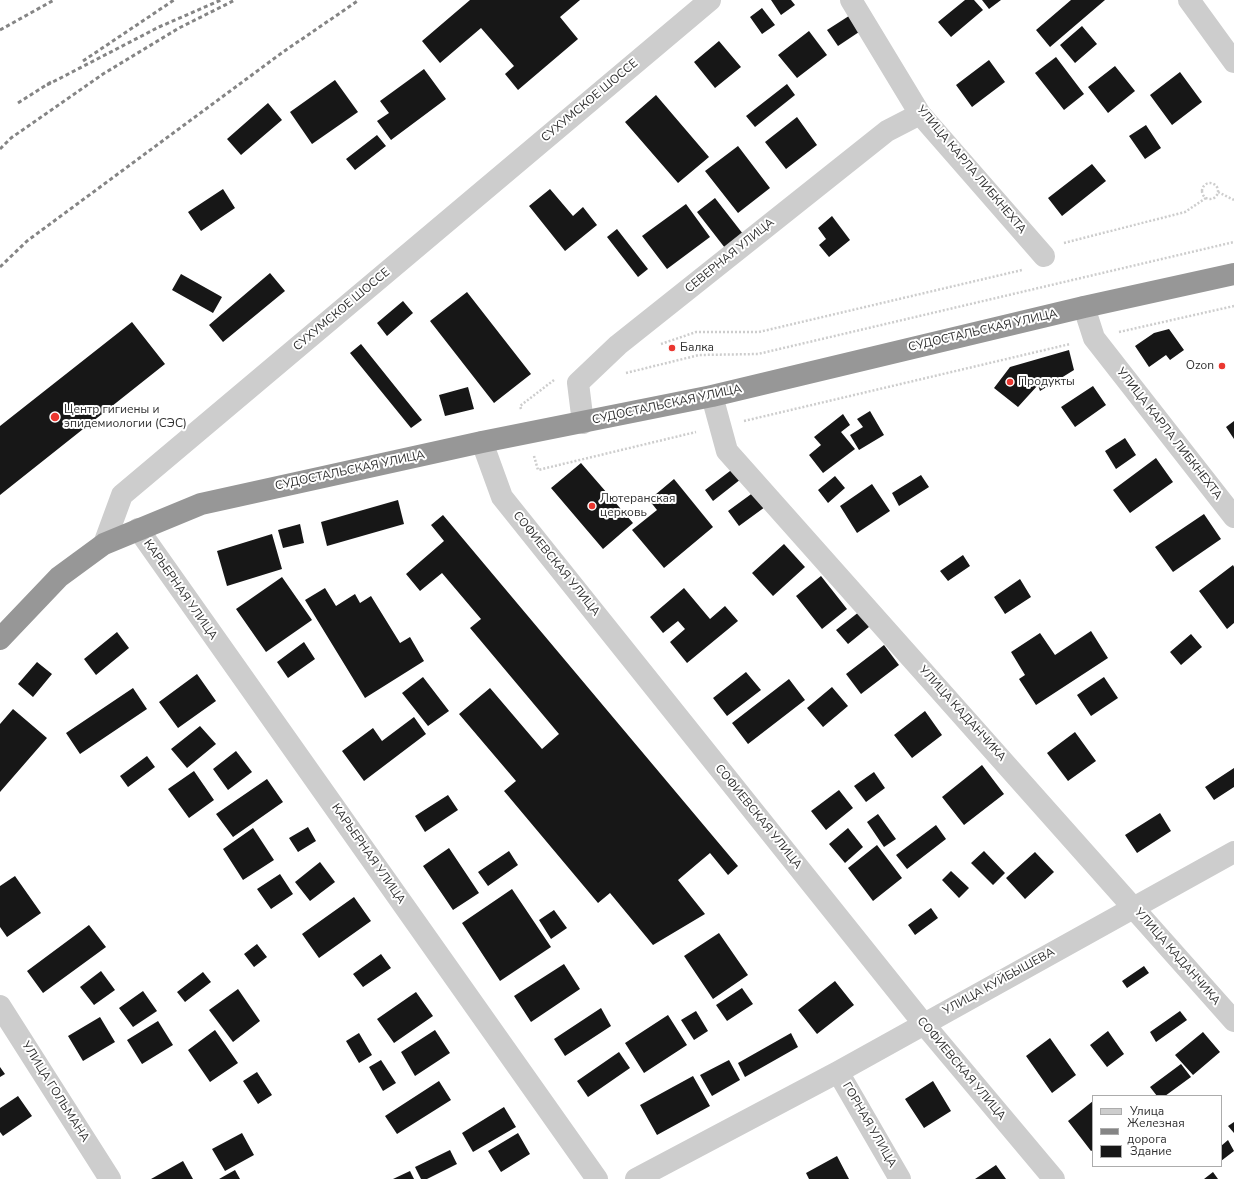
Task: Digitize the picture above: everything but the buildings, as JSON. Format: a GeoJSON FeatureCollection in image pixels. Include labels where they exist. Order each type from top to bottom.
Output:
{"type":"FeatureCollection","features":[{"type":"Feature","properties":{"kind":"highway","name":"СУДОСТАЛЬСКАЯ УЛИЦА"},"geometry":{"type":"LineString","coordinates":[[104,544],[201,504],[482,442],[712,396],[1084,307],[1234,274]]}},
{"type":"Feature","properties":{"kind":"highway"},"geometry":{"type":"LineString","coordinates":[[0,639],[59,577],[104,544]]}},
{"type":"Feature","properties":{"kind":"street","name":"СУХУМСКОЕ ШОССЕ"},"geometry":{"type":"LineString","coordinates":[[104,544],[122,495],[710,0]]}},
{"type":"Feature","properties":{"kind":"street","name":"УЛИЦА КАРЛА ЛИБКНЕХТА"},"geometry":{"type":"LineString","coordinates":[[851,0],[920,114],[1044,256]]}},
{"type":"Feature","properties":{"kind":"street"},"geometry":{"type":"LineString","coordinates":[[1189,0],[1234,62]]}},
{"type":"Feature","properties":{"kind":"street","name":"СЕВЕРНАЯ УЛИЦА"},"geometry":{"type":"LineString","coordinates":[[583,423],[578,383],[612,350],[887,130],[920,114]]}},
{"type":"Feature","properties":{"kind":"street","name":"УЛИЦА КАРЛА ЛИБКНЕХТА"},"geometry":{"type":"LineString","coordinates":[[1084,307],[1094,338],[1234,517]]}},
{"type":"Feature","properties":{"kind":"street","name":"УЛИЦА КАДАНЧИКА"},"geometry":{"type":"LineString","coordinates":[[712,396],[727,451],[1234,1021]]}},
{"type":"Feature","properties":{"kind":"street","name":"СОФИЕВСКАЯ УЛИЦА"},"geometry":{"type":"LineString","coordinates":[[482,442],[502,497],[923,1023],[1054,1179]]}},
{"type":"Feature","properties":{"kind":"street","name":"КАРЬЕРНАЯ УЛИЦА"},"geometry":{"type":"LineString","coordinates":[[138,529],[597,1179]]}},
{"type":"Feature","properties":{"kind":"street","name":"УЛИЦА КУЙБЫШЕВА"},"geometry":{"type":"LineString","coordinates":[[636,1179],[838,1072],[923,1023],[1135,908],[1234,852]]}},
{"type":"Feature","properties":{"kind":"street","name":"УЛИЦА ГОЛЬМАНА"},"geometry":{"type":"LineString","coordinates":[[0,1006],[110,1179]]}},
{"type":"Feature","properties":{"kind":"street","name":"ГОРНАЯ УЛИЦА"},"geometry":{"type":"LineString","coordinates":[[838,1072],[900,1179]]}},
{"type":"Feature","properties":{"kind":"path"},"geometry":{"type":"LineString","coordinates":[[1206,198],[1202,191],[1205,184],[1210,182],[1215,184],[1218,192],[1234,200]]}},
{"type":"Feature","properties":{"kind":"path"},"geometry":{"type":"LineString","coordinates":[[660,345],[696,332],[759,332],[1028,269],[1058,245],[1185,212],[1206,198],[1214,198],[1218,192]]}},
{"type":"Feature","properties":{"kind":"path"},"geometry":{"type":"LineString","coordinates":[[621,374],[699,355],[758,354],[1234,242]]}},
{"type":"Feature","properties":{"kind":"path"},"geometry":{"type":"LineString","coordinates":[[538,470],[1234,306]]}},
{"type":"Feature","properties":{"kind":"railway"},"geometry":{"type":"LineString","coordinates":[[0,30],[54,0]]}},
{"type":"Feature","properties":{"kind":"railway"},"geometry":{"type":"LineString","coordinates":[[83,61],[174,0]]}},
{"type":"Feature","properties":{"kind":"railway"},"geometry":{"type":"LineString","coordinates":[[47,85],[159,27],[221,0]]}},
{"type":"Feature","properties":{"kind":"railway"},"geometry":{"type":"LineString","coordinates":[[0,149],[11,138],[103,74],[179,28],[235,0]]}},
{"type":"Feature","properties":{"kind":"railway"},"geometry":{"type":"LineString","coordinates":[[0,267],[27,241],[283,52],[359,0]]}},
{"type":"Feature","properties":{"kind":"railway"},"geometry":{"type":"LineString","coordinates":[[18,103],[51,82]]}},
{"type":"Feature","properties":{"kind":"place","name":"Балка"},"geometry":{"type":"Point","coordinates":[672,348]}},
{"type":"Feature","properties":{"kind":"place","name":"Ozon"},"geometry":{"type":"Point","coordinates":[1222,366]}},
{"type":"Feature","properties":{"kind":"place","name":"Продукты"},"geometry":{"type":"Point","coordinates":[1010,382]}},
{"type":"Feature","properties":{"kind":"place","name":"Центр гигиены и эпидемиологии (СЭС)"},"geometry":{"type":"Point","coordinates":[55,417]}},
{"type":"Feature","properties":{"kind":"place","name":"Лютеранская церковь"},"geometry":{"type":"Point","coordinates":[592,506]}}]}
